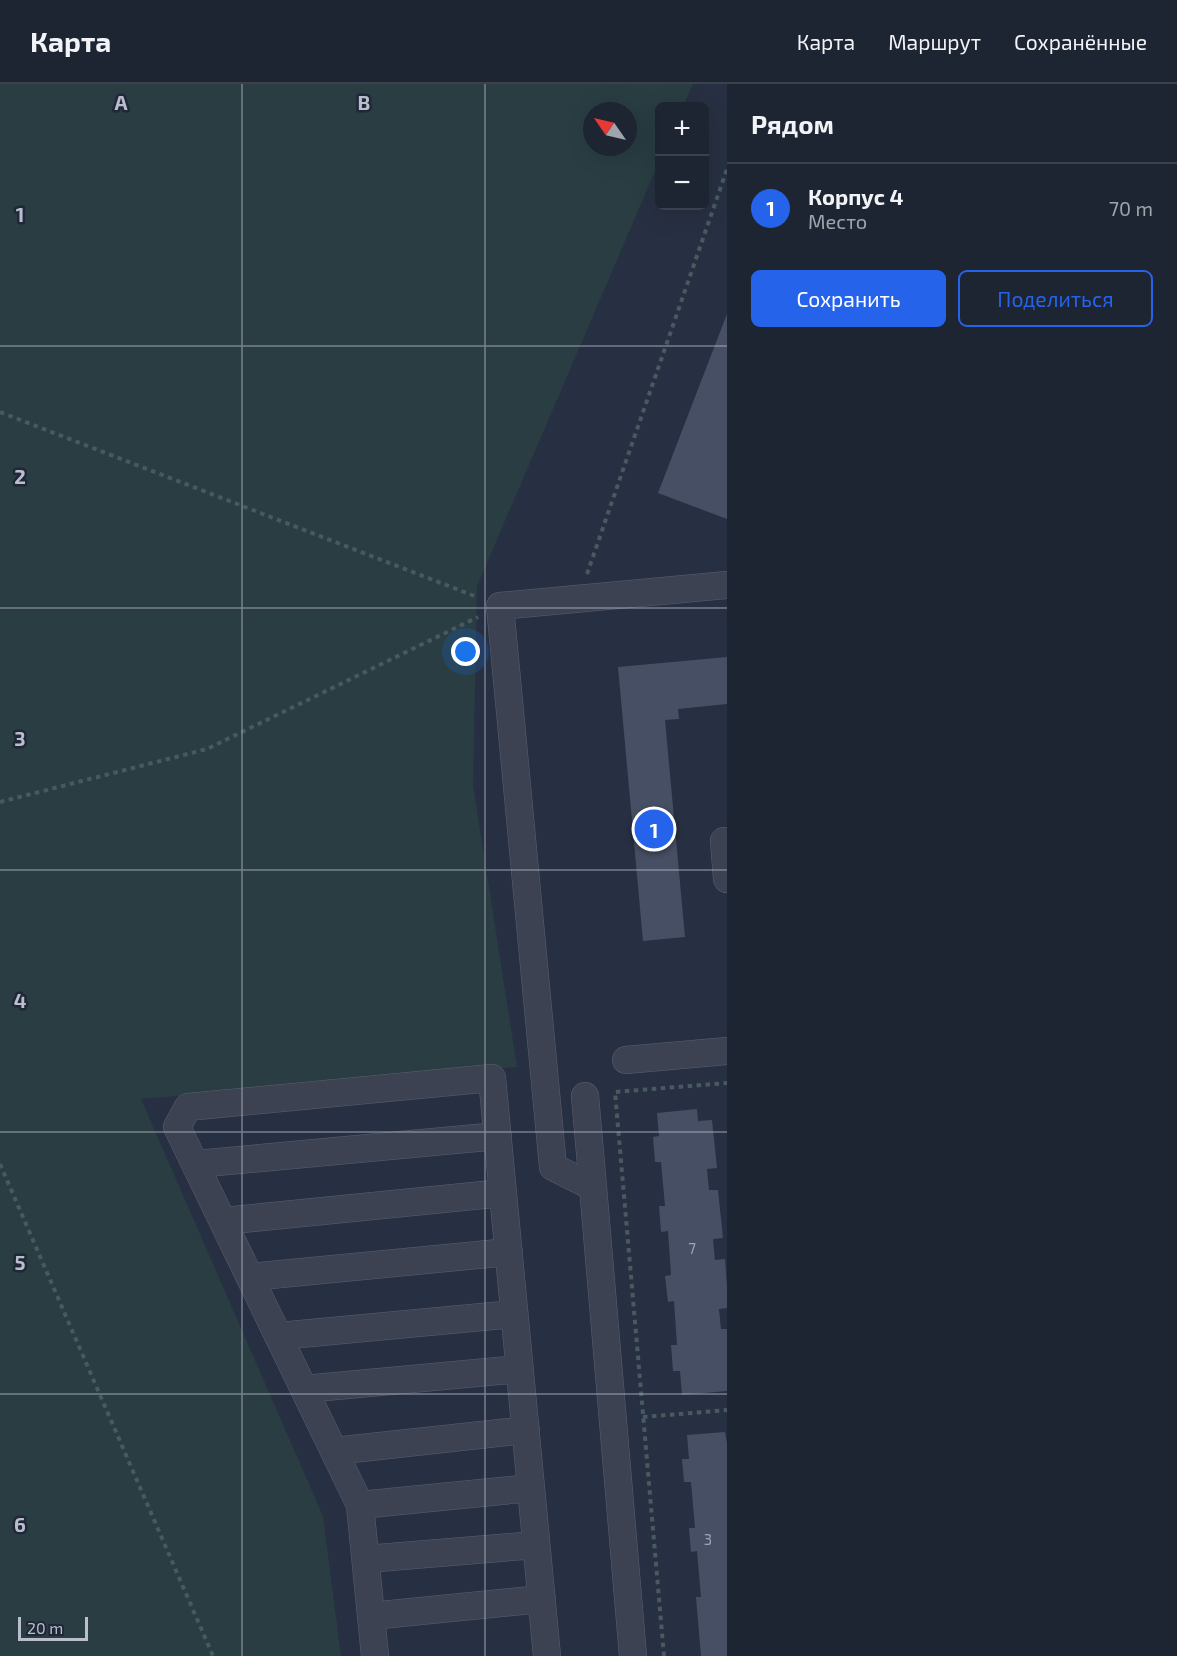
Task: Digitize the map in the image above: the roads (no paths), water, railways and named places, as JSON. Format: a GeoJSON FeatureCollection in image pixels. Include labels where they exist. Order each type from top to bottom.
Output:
{"type":"FeatureCollection","features":[{"type":"Feature","properties":{"kind":"lane"},"geometry":{"type":"LineString","coordinates":[[594,1187],[553,1167],[500,606],[727,585]]}},
{"type":"Feature","properties":{"kind":"lane"},"geometry":{"type":"LineString","coordinates":[[724,841],[727,879]]}},
{"type":"Feature","properties":{"kind":"lane"},"geometry":{"type":"LineString","coordinates":[[626,1060],[727,1050]]}},
{"type":"Feature","properties":{"kind":"lane"},"geometry":{"type":"LineString","coordinates":[[375,1656],[360,1505],[177,1127],[188,1107],[492,1078],[547,1656]]}},
{"type":"Feature","properties":{"kind":"lane"},"geometry":{"type":"LineString","coordinates":[[585,1096],[633,1656]]}},
{"type":"Feature","properties":{"kind":"lane"},"geometry":{"type":"LineString","coordinates":[[196,1164],[498,1136]]}},
{"type":"Feature","properties":{"kind":"lane"},"geometry":{"type":"LineString","coordinates":[[223,1221],[503,1193]]}},
{"type":"Feature","properties":{"kind":"lane"},"geometry":{"type":"LineString","coordinates":[[250,1278],[509,1252]]}},
{"type":"Feature","properties":{"kind":"lane"},"geometry":{"type":"LineString","coordinates":[[279,1336],[514,1314]]}},
{"type":"Feature","properties":{"kind":"lane"},"geometry":{"type":"LineString","coordinates":[[304,1389],[520,1369]]}},
{"type":"Feature","properties":{"kind":"lane"},"geometry":{"type":"LineString","coordinates":[[334,1451],[526,1431]]}},
{"type":"Feature","properties":{"kind":"lane"},"geometry":{"type":"LineString","coordinates":[[360,1505],[531,1488]]}},
{"type":"Feature","properties":{"kind":"lane"},"geometry":{"type":"LineString","coordinates":[[366,1559],[536,1545]]}},
{"type":"Feature","properties":{"kind":"lane"},"geometry":{"type":"LineString","coordinates":[[371,1616],[542,1599]]}},
{"type":"Feature","properties":{"kind":"place","name":"Корпус 4"},"geometry":{"type":"Point","coordinates":[654,829]}}]}
